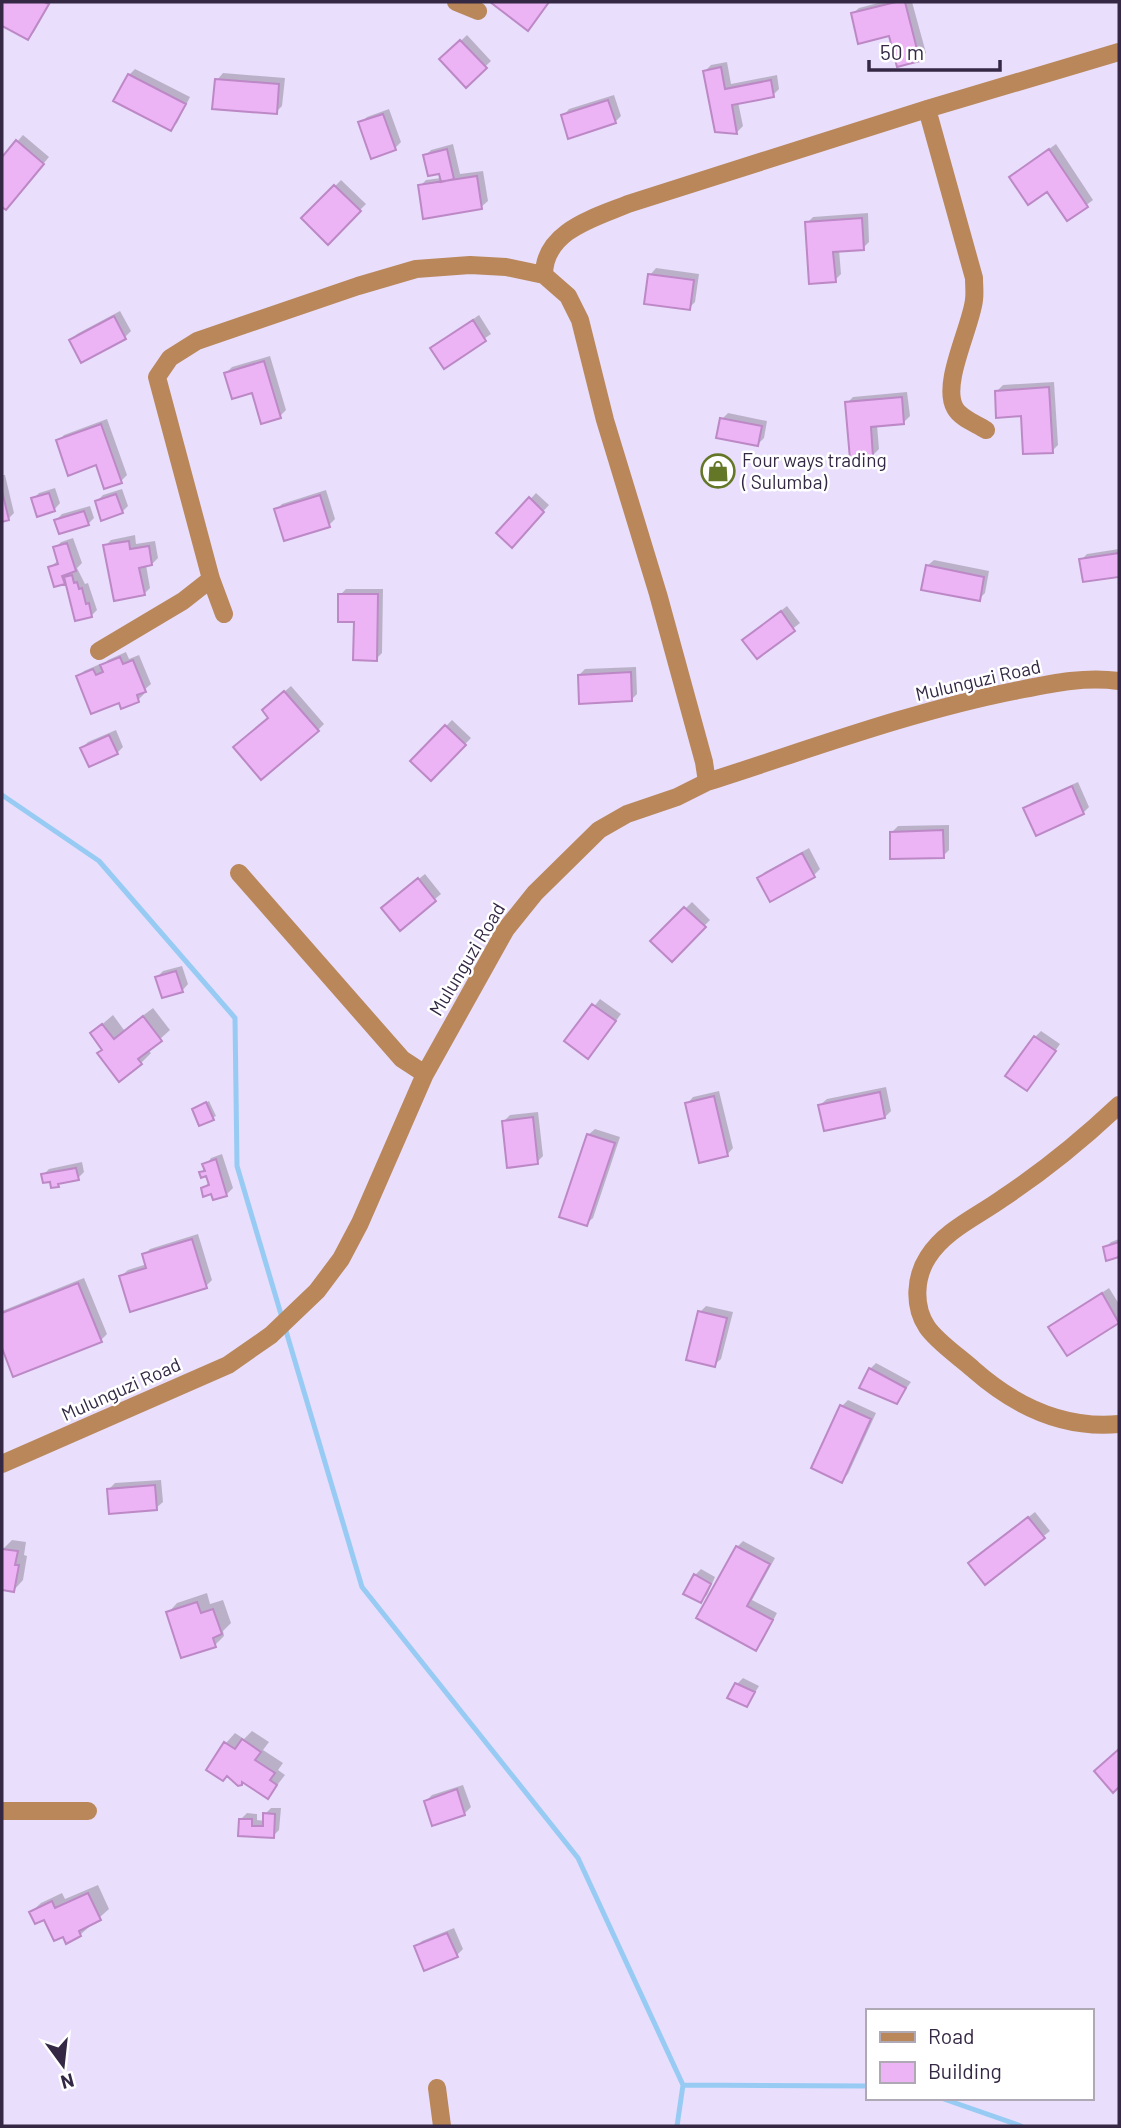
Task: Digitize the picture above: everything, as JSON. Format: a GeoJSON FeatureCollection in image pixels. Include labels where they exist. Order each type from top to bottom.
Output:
{"type":"FeatureCollection","features":[{"type":"Feature","properties":{"kind":"street"},"geometry":{"type":"LineString","coordinates":[[456,2],[478,11]]}},
{"type":"Feature","properties":{"kind":"street"},"geometry":{"type":"LineString","coordinates":[[544,275],[546,255],[552,244],[587,220],[691,182],[1119,52]]}},
{"type":"Feature","properties":{"kind":"street"},"geometry":{"type":"LineString","coordinates":[[927,109],[974,278],[974,301],[957,356],[951,393],[954,406],[960,414],[986,430]]}},
{"type":"Feature","properties":{"kind":"street"},"geometry":{"type":"LineString","coordinates":[[224,614],[157,377],[170,358],[197,341],[358,286],[416,270],[470,265],[506,267],[544,275],[568,296],[580,320],[605,420],[659,594],[707,782]]}},
{"type":"Feature","properties":{"kind":"street"},"geometry":{"type":"LineString","coordinates":[[99,651],[183,601],[212,579]]}},
{"type":"Feature","properties":{"kind":"street","name":"Mulunguzi Road"},"geometry":{"type":"LineString","coordinates":[[2,1464],[228,1365],[271,1335],[317,1292],[341,1259],[384,1172],[425,1074],[494,948],[535,893],[599,830],[627,814],[677,797],[707,782],[930,712],[987,697],[1086,678],[1119,681]]}},
{"type":"Feature","properties":{"kind":"street"},"geometry":{"type":"LineString","coordinates":[[239,873],[402,1059],[425,1074]]}},
{"type":"Feature","properties":{"kind":"street"},"geometry":{"type":"LineString","coordinates":[[1119,1105],[1070,1150],[945,1236],[928,1256],[917,1282],[919,1309],[927,1328],[992,1385],[1022,1405],[1059,1420],[1119,1424]]}},
{"type":"Feature","properties":{"kind":"street"},"geometry":{"type":"LineString","coordinates":[[2,1811],[88,1811]]}},
{"type":"Feature","properties":{"kind":"street"},"geometry":{"type":"LineString","coordinates":[[437,2088],[442,2126]]}},
{"type":"Feature","properties":{"kind":"building"},"geometry":{"type":"Polygon","coordinates":[[[2,2],[49,4],[28,40],[2,26],[2,2]]]}},
{"type":"Feature","properties":{"kind":"building"},"geometry":{"type":"Polygon","coordinates":[[[490,2],[549,2],[528,31],[490,2]]]}},
{"type":"Feature","properties":{"kind":"building"},"geometry":{"type":"Polygon","coordinates":[[[905,2],[920,61],[897,67],[889,36],[858,44],[851,13],[905,2]]]}},
{"type":"Feature","properties":{"kind":"building"},"geometry":{"type":"Polygon","coordinates":[[[460,40],[487,68],[466,88],[439,59],[460,40]]]}},
{"type":"Feature","properties":{"kind":"building"},"geometry":{"type":"Polygon","coordinates":[[[721,67],[725,89],[771,80],[774,97],[732,105],[737,134],[715,132],[703,71],[721,67]]]}},
{"type":"Feature","properties":{"kind":"building"},"geometry":{"type":"Polygon","coordinates":[[[128,74],[186,104],[171,131],[113,101],[128,74]]]}},
{"type":"Feature","properties":{"kind":"building"},"geometry":{"type":"Polygon","coordinates":[[[215,79],[279,84],[277,114],[212,109],[215,79]]]}},
{"type":"Feature","properties":{"kind":"building"},"geometry":{"type":"Polygon","coordinates":[[[608,100],[616,123],[568,139],[561,115],[608,100]]]}},
{"type":"Feature","properties":{"kind":"building"},"geometry":{"type":"Polygon","coordinates":[[[383,114],[396,150],[371,159],[358,122],[383,114]]]}},
{"type":"Feature","properties":{"kind":"building"},"geometry":{"type":"Polygon","coordinates":[[[16,140],[44,164],[6,210],[2,207],[2,157],[16,140]]]}},
{"type":"Feature","properties":{"kind":"building"},"geometry":{"type":"Polygon","coordinates":[[[447,149],[454,179],[441,182],[439,174],[428,176],[423,155],[447,149]]]}},
{"type":"Feature","properties":{"kind":"building"},"geometry":{"type":"Polygon","coordinates":[[[1049,149],[1088,207],[1067,221],[1047,192],[1028,205],[1009,177],[1049,149]]]}},
{"type":"Feature","properties":{"kind":"building"},"geometry":{"type":"Polygon","coordinates":[[[477,176],[482,209],[423,219],[418,185],[477,176]]]}},
{"type":"Feature","properties":{"kind":"building"},"geometry":{"type":"Polygon","coordinates":[[[334,185],[361,211],[328,245],[301,218],[334,185]]]}},
{"type":"Feature","properties":{"kind":"building"},"geometry":{"type":"Polygon","coordinates":[[[862,218],[864,250],[833,252],[836,282],[809,284],[805,222],[862,218]]]}},
{"type":"Feature","properties":{"kind":"building"},"geometry":{"type":"Polygon","coordinates":[[[648,274],[694,280],[690,310],[644,304],[648,274]]]}},
{"type":"Feature","properties":{"kind":"building"},"geometry":{"type":"Polygon","coordinates":[[[114,316],[126,339],[81,363],[69,340],[114,316]]]}},
{"type":"Feature","properties":{"kind":"building"},"geometry":{"type":"Polygon","coordinates":[[[473,320],[486,341],[444,369],[430,348],[473,320]]]}},
{"type":"Feature","properties":{"kind":"building"},"geometry":{"type":"Polygon","coordinates":[[[264,361],[281,418],[261,424],[252,393],[232,399],[224,373],[264,361]]]}},
{"type":"Feature","properties":{"kind":"building"},"geometry":{"type":"Polygon","coordinates":[[[1049,387],[1053,453],[1023,454],[1021,416],[996,418],[995,391],[1049,387]]]}},
{"type":"Feature","properties":{"kind":"building"},"geometry":{"type":"Polygon","coordinates":[[[902,397],[904,424],[871,427],[873,457],[850,459],[845,402],[902,397]]]}},
{"type":"Feature","properties":{"kind":"building"},"geometry":{"type":"Polygon","coordinates":[[[720,418],[762,426],[758,446],[716,438],[720,418]]]}},
{"type":"Feature","properties":{"kind":"building"},"geometry":{"type":"Polygon","coordinates":[[[101,424],[122,483],[104,489],[96,465],[68,476],[56,440],[101,424]]]}},
{"type":"Feature","properties":{"kind":"building"},"geometry":{"type":"Polygon","coordinates":[[[2,491],[9,520],[2,522],[2,491]]]}},
{"type":"Feature","properties":{"kind":"building"},"geometry":{"type":"Polygon","coordinates":[[[49,493],[55,511],[37,517],[31,498],[49,493]]]}},
{"type":"Feature","properties":{"kind":"building"},"geometry":{"type":"Polygon","coordinates":[[[116,494],[123,513],[101,521],[95,501],[116,494]]]}},
{"type":"Feature","properties":{"kind":"building"},"geometry":{"type":"Polygon","coordinates":[[[320,495],[330,527],[284,541],[274,509],[320,495]]]}},
{"type":"Feature","properties":{"kind":"building"},"geometry":{"type":"Polygon","coordinates":[[[529,497],[544,512],[512,548],[496,533],[529,497]]]}},
{"type":"Feature","properties":{"kind":"building"},"geometry":{"type":"Polygon","coordinates":[[[84,511],[89,525],[59,534],[54,520],[84,511]]]}},
{"type":"Feature","properties":{"kind":"building"},"geometry":{"type":"Polygon","coordinates":[[[129,541],[130,549],[149,546],[152,565],[139,568],[145,595],[114,601],[103,545],[129,541]]]}},
{"type":"Feature","properties":{"kind":"building"},"geometry":{"type":"Polygon","coordinates":[[[67,543],[76,571],[62,576],[65,584],[54,587],[48,567],[58,564],[53,547],[67,543]]]}},
{"type":"Feature","properties":{"kind":"building"},"geometry":{"type":"Polygon","coordinates":[[[1119,553],[1119,577],[1083,582],[1079,559],[1119,553]]]}},
{"type":"Feature","properties":{"kind":"building"},"geometry":{"type":"Polygon","coordinates":[[[926,565],[984,577],[980,601],[921,590],[926,565]]]}},
{"type":"Feature","properties":{"kind":"building"},"geometry":{"type":"Polygon","coordinates":[[[72,575],[74,583],[77,582],[79,589],[82,588],[92,617],[75,621],[64,577],[72,575]]]}},
{"type":"Feature","properties":{"kind":"building"},"geometry":{"type":"Polygon","coordinates":[[[338,594],[378,594],[377,661],[353,660],[354,622],[338,622],[338,594]]]}},
{"type":"Feature","properties":{"kind":"building"},"geometry":{"type":"Polygon","coordinates":[[[781,611],[795,631],[757,659],[742,640],[781,611]]]}},
{"type":"Feature","properties":{"kind":"building"},"geometry":{"type":"Polygon","coordinates":[[[120,657],[123,664],[133,660],[146,692],[137,695],[139,702],[121,709],[119,703],[91,714],[76,676],[93,669],[96,675],[103,672],[100,665],[120,657]]]}},
{"type":"Feature","properties":{"kind":"building"},"geometry":{"type":"Polygon","coordinates":[[[631,672],[632,701],[579,704],[578,675],[631,672]]]}},
{"type":"Feature","properties":{"kind":"building"},"geometry":{"type":"Polygon","coordinates":[[[284,691],[319,731],[261,780],[233,747],[268,718],[262,710],[284,691]]]}},
{"type":"Feature","properties":{"kind":"building"},"geometry":{"type":"Polygon","coordinates":[[[445,725],[466,745],[431,781],[410,761],[445,725]]]}},
{"type":"Feature","properties":{"kind":"building"},"geometry":{"type":"Polygon","coordinates":[[[109,735],[118,754],[89,767],[80,748],[109,735]]]}},
{"type":"Feature","properties":{"kind":"building"},"geometry":{"type":"Polygon","coordinates":[[[1072,786],[1084,814],[1036,836],[1023,808],[1072,786]]]}},
{"type":"Feature","properties":{"kind":"building"},"geometry":{"type":"Polygon","coordinates":[[[943,830],[944,858],[890,859],[890,832],[943,830]]]}},
{"type":"Feature","properties":{"kind":"building"},"geometry":{"type":"Polygon","coordinates":[[[802,853],[815,877],[770,902],[757,878],[802,853]]]}},
{"type":"Feature","properties":{"kind":"building"},"geometry":{"type":"Polygon","coordinates":[[[418,878],[436,901],[400,931],[381,908],[418,878]]]}},
{"type":"Feature","properties":{"kind":"building"},"geometry":{"type":"Polygon","coordinates":[[[684,907],[706,927],[672,962],[650,941],[684,907]]]}},
{"type":"Feature","properties":{"kind":"building"},"geometry":{"type":"Polygon","coordinates":[[[176,971],[183,992],[162,998],[155,977],[176,971]]]}},
{"type":"Feature","properties":{"kind":"building"},"geometry":{"type":"Polygon","coordinates":[[[592,1004],[616,1021],[588,1059],[564,1041],[592,1004]]]}},
{"type":"Feature","properties":{"kind":"building"},"geometry":{"type":"Polygon","coordinates":[[[143,1016],[162,1041],[138,1059],[142,1064],[119,1082],[97,1053],[102,1050],[90,1033],[102,1024],[114,1039],[143,1016]]]}},
{"type":"Feature","properties":{"kind":"building"},"geometry":{"type":"Polygon","coordinates":[[[1034,1036],[1056,1051],[1027,1091],[1005,1076],[1034,1036]]]}},
{"type":"Feature","properties":{"kind":"building"},"geometry":{"type":"Polygon","coordinates":[[[880,1092],[885,1118],[824,1131],[818,1105],[880,1092]]]}},
{"type":"Feature","properties":{"kind":"building"},"geometry":{"type":"Polygon","coordinates":[[[714,1096],[728,1156],[699,1163],[685,1103],[714,1096]]]}},
{"type":"Feature","properties":{"kind":"building"},"geometry":{"type":"Polygon","coordinates":[[[206,1102],[214,1120],[199,1126],[192,1109],[206,1102]]]}},
{"type":"Feature","properties":{"kind":"building"},"geometry":{"type":"Polygon","coordinates":[[[533,1117],[538,1164],[507,1168],[502,1121],[533,1117]]]}},
{"type":"Feature","properties":{"kind":"building"},"geometry":{"type":"Polygon","coordinates":[[[587,1134],[615,1143],[587,1226],[559,1217],[587,1134]]]}},
{"type":"Feature","properties":{"kind":"building"},"geometry":{"type":"Polygon","coordinates":[[[216,1159],[227,1196],[213,1200],[211,1194],[203,1197],[201,1188],[209,1185],[206,1176],[201,1178],[199,1172],[205,1171],[202,1164],[216,1159]]]}},
{"type":"Feature","properties":{"kind":"building"},"geometry":{"type":"Polygon","coordinates":[[[76,1168],[79,1180],[51,1188],[50,1182],[43,1183],[41,1174],[76,1168]]]}},
{"type":"Feature","properties":{"kind":"building"},"geometry":{"type":"Polygon","coordinates":[[[192,1239],[207,1288],[130,1312],[119,1276],[146,1268],[142,1254],[192,1239]]]}},
{"type":"Feature","properties":{"kind":"building"},"geometry":{"type":"Polygon","coordinates":[[[1119,1242],[1119,1257],[1106,1261],[1103,1247],[1119,1242]]]}},
{"type":"Feature","properties":{"kind":"building"},"geometry":{"type":"Polygon","coordinates":[[[78,1283],[102,1342],[13,1377],[2,1348],[2,1313],[78,1283]]]}},
{"type":"Feature","properties":{"kind":"building"},"geometry":{"type":"Polygon","coordinates":[[[1102,1293],[1119,1323],[1067,1356],[1048,1327],[1102,1293]]]}},
{"type":"Feature","properties":{"kind":"building"},"geometry":{"type":"Polygon","coordinates":[[[698,1311],[727,1318],[715,1367],[686,1360],[698,1311]]]}},
{"type":"Feature","properties":{"kind":"building"},"geometry":{"type":"Polygon","coordinates":[[[869,1368],[906,1388],[897,1404],[859,1388],[869,1368]]]}},
{"type":"Feature","properties":{"kind":"building"},"geometry":{"type":"Polygon","coordinates":[[[840,1405],[871,1419],[842,1483],[811,1468],[840,1405]]]}},
{"type":"Feature","properties":{"kind":"building"},"geometry":{"type":"Polygon","coordinates":[[[155,1485],[157,1510],[109,1514],[107,1489],[155,1485]]]}},
{"type":"Feature","properties":{"kind":"building"},"geometry":{"type":"Polygon","coordinates":[[[1028,1517],[1045,1538],[985,1585],[968,1563],[1028,1517]]]}},
{"type":"Feature","properties":{"kind":"building"},"geometry":{"type":"Polygon","coordinates":[[[736,1546],[770,1564],[747,1606],[773,1620],[756,1651],[696,1618],[736,1546]]]}},
{"type":"Feature","properties":{"kind":"building"},"geometry":{"type":"Polygon","coordinates":[[[2,1549],[18,1551],[15,1565],[19,1565],[14,1592],[2,1590],[2,1549]]]}},
{"type":"Feature","properties":{"kind":"building"},"geometry":{"type":"Polygon","coordinates":[[[694,1574],[711,1584],[701,1603],[683,1594],[694,1574]]]}},
{"type":"Feature","properties":{"kind":"building"},"geometry":{"type":"Polygon","coordinates":[[[197,1602],[201,1613],[213,1609],[222,1634],[213,1638],[216,1647],[181,1658],[166,1612],[197,1602]]]}},
{"type":"Feature","properties":{"kind":"building"},"geometry":{"type":"Polygon","coordinates":[[[735,1683],[755,1692],[747,1707],[727,1698],[735,1683]]]}},
{"type":"Feature","properties":{"kind":"building"},"geometry":{"type":"Polygon","coordinates":[[[242,1739],[261,1752],[255,1760],[275,1773],[270,1780],[277,1785],[268,1799],[242,1782],[242,1785],[238,1786],[227,1776],[223,1781],[206,1770],[224,1742],[235,1749],[242,1739]]]}},
{"type":"Feature","properties":{"kind":"building"},"geometry":{"type":"Polygon","coordinates":[[[1119,1749],[1119,1787],[1113,1793],[1094,1771],[1119,1749]]]}},
{"type":"Feature","properties":{"kind":"building"},"geometry":{"type":"Polygon","coordinates":[[[457,1789],[465,1815],[432,1826],[424,1801],[457,1789]]]}},
{"type":"Feature","properties":{"kind":"building"},"geometry":{"type":"Polygon","coordinates":[[[263,1813],[275,1814],[274,1838],[238,1836],[239,1819],[252,1819],[252,1826],[263,1826],[263,1813]]]}},
{"type":"Feature","properties":{"kind":"building"},"geometry":{"type":"Polygon","coordinates":[[[88,1893],[101,1920],[79,1931],[81,1936],[66,1944],[63,1937],[54,1941],[44,1920],[35,1924],[29,1912],[52,1901],[55,1908],[88,1893]]]}},
{"type":"Feature","properties":{"kind":"building"},"geometry":{"type":"Polygon","coordinates":[[[447,1933],[458,1957],[424,1971],[414,1946],[447,1933]]]}},
{"type":"Feature","properties":{"kind":"waterway"},"geometry":{"type":"LineString","coordinates":[[2,795],[99,861],[235,1018],[237,1166],[362,1587],[578,1858],[683,2085],[677,2126]]}},
{"type":"Feature","properties":{"kind":"waterway"},"geometry":{"type":"LineString","coordinates":[[683,2085],[866,2086]]}},
{"type":"Feature","properties":{"kind":"waterway"},"geometry":{"type":"LineString","coordinates":[[947,2100],[1021,2126]]}},
{"type":"Feature","properties":{"kind":"place","name":"Four ways trading ( Sulumba)"},"geometry":{"type":"Point","coordinates":[718,471]}}]}
